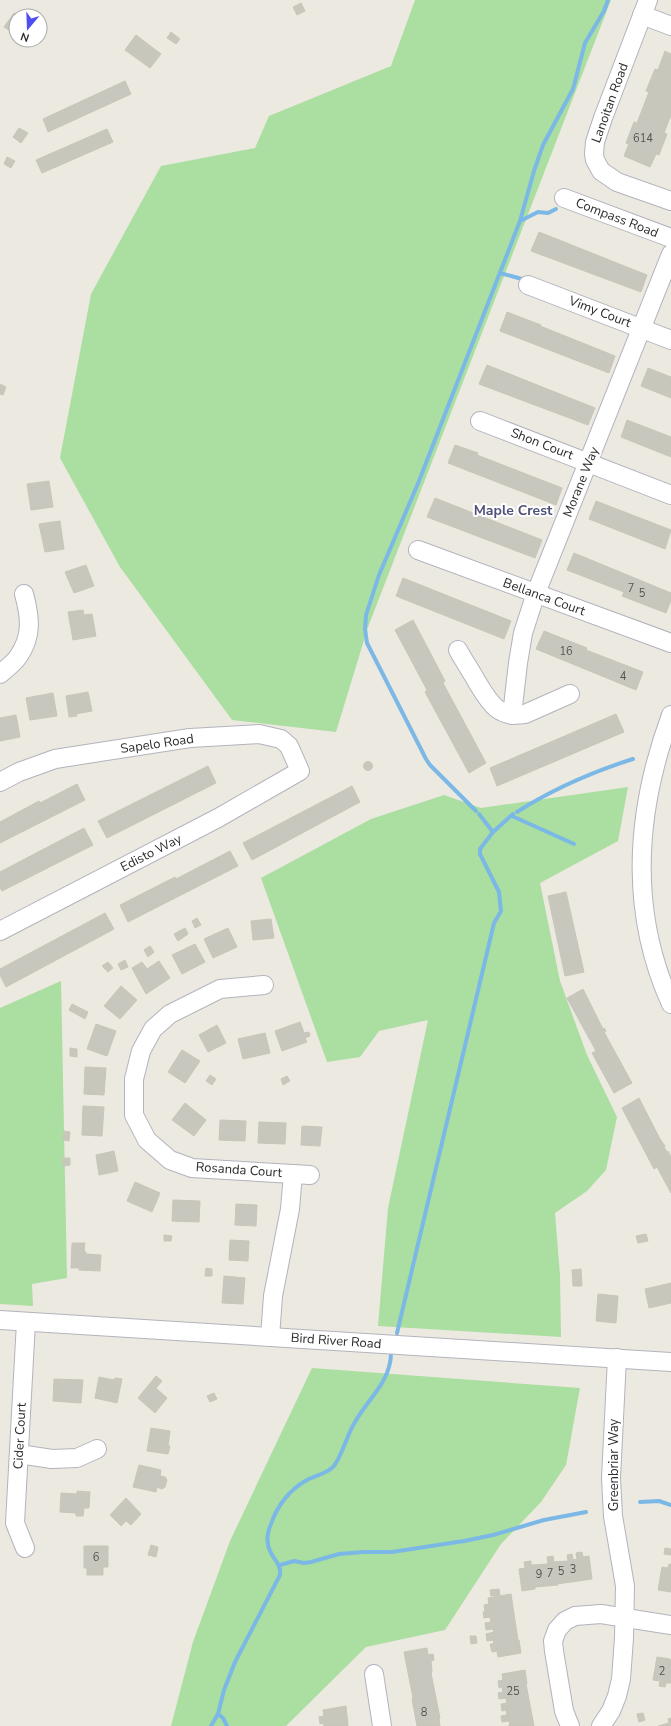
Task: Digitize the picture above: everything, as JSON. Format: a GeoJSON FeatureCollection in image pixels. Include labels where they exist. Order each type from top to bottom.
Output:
{"type":"FeatureCollection","features":[{"type":"Feature","properties":{"kind":"street"},"geometry":{"type":"LineString","coordinates":[[645,7],[671,26]]}},
{"type":"Feature","properties":{"kind":"street","name":"Lanoitan Road"},"geometry":{"type":"LineString","coordinates":[[645,7],[603,118],[594,150],[595,160],[601,171],[617,182],[671,201]]}},
{"type":"Feature","properties":{"kind":"street","name":"Compass Road"},"geometry":{"type":"LineString","coordinates":[[564,198],[671,238]]}},
{"type":"Feature","properties":{"kind":"street","name":"Morane Way"},"geometry":{"type":"LineString","coordinates":[[512,715],[523,633],[536,594],[671,254]]}},
{"type":"Feature","properties":{"kind":"street","name":"Vimy Court"},"geometry":{"type":"LineString","coordinates":[[528,285],[671,340]]}},
{"type":"Feature","properties":{"kind":"street","name":"Shon Court"},"geometry":{"type":"LineString","coordinates":[[480,421],[671,495]]}},
{"type":"Feature","properties":{"kind":"street","name":"Bellanca Court"},"geometry":{"type":"LineString","coordinates":[[418,550],[671,644]]}},
{"type":"Feature","properties":{"kind":"street"},"geometry":{"type":"LineString","coordinates":[[0,674],[18,657],[28,637],[30,614],[24,594]]}},
{"type":"Feature","properties":{"kind":"street"},"geometry":{"type":"LineString","coordinates":[[458,650],[490,704],[500,711],[512,715],[525,714],[570,694]]}},
{"type":"Feature","properties":{"kind":"street"},"geometry":{"type":"LineString","coordinates":[[671,715],[656,763],[648,799],[643,831],[641,868],[644,908],[652,954],[661,982],[671,1004]]}},
{"type":"Feature","properties":{"kind":"street","name":"Sapelo Road"},"geometry":{"type":"LineString","coordinates":[[0,782],[19,772],[56,759],[190,738],[259,734],[281,739],[289,746],[300,772]]}},
{"type":"Feature","properties":{"kind":"street","name":"Edisto Way"},"geometry":{"type":"LineString","coordinates":[[0,931],[218,818],[300,772]]}},
{"type":"Feature","properties":{"kind":"street","name":"Rosanda Court"},"geometry":{"type":"LineString","coordinates":[[264,986],[220,988],[170,1014],[152,1029],[141,1051],[134,1079],[134,1115],[147,1140],[170,1160],[192,1168],[302,1174],[290,1209],[273,1296],[270,1337]]}},
{"type":"Feature","properties":{"kind":"street","name":"Bird River Road"},"geometry":{"type":"LineString","coordinates":[[0,1320],[671,1362]]}},
{"type":"Feature","properties":{"kind":"street","name":"Cider Court"},"geometry":{"type":"LineString","coordinates":[[25,1548],[15,1522],[26,1322]]}},
{"type":"Feature","properties":{"kind":"street","name":"Greenbriar Way"},"geometry":{"type":"LineString","coordinates":[[601,1726],[612,1711],[621,1679],[624,1618],[625,1586],[613,1516],[611,1478],[617,1358]]}},
{"type":"Feature","properties":{"kind":"street"},"geometry":{"type":"LineString","coordinates":[[19,1454],[52,1459],[77,1458],[97,1448]]}},
{"type":"Feature","properties":{"kind":"street"},"geometry":{"type":"LineString","coordinates":[[570,1726],[564,1711],[553,1641],[557,1630],[565,1621],[575,1616],[600,1614],[671,1625]]}},
{"type":"Feature","properties":{"kind":"street"},"geometry":{"type":"LineString","coordinates":[[374,1674],[382,1726]]}},
{"type":"Feature","properties":{"kind":"green space"},"geometry":{"type":"Polygon","coordinates":[[[415,0],[611,0],[368,627],[336,732],[232,720],[120,567],[60,458],[91,294],[161,166],[255,148],[269,116],[391,66],[415,0]]]}},
{"type":"Feature","properties":{"kind":"green space"},"geometry":{"type":"Polygon","coordinates":[[[628,787],[618,841],[540,883],[560,981],[587,1055],[617,1117],[606,1170],[587,1191],[555,1213],[560,1275],[561,1337],[378,1326],[388,1208],[428,1020],[379,1031],[360,1057],[327,1062],[261,878],[371,819],[444,795],[481,808],[628,787]]]}},
{"type":"Feature","properties":{"kind":"green space"},"geometry":{"type":"Polygon","coordinates":[[[61,981],[67,1278],[32,1284],[33,1306],[0,1304],[0,1008],[61,981]]]}},
{"type":"Feature","properties":{"kind":"green space"},"geometry":{"type":"Polygon","coordinates":[[[312,1368],[580,1388],[566,1465],[541,1502],[501,1544],[445,1630],[366,1647],[286,1726],[171,1726],[193,1642],[230,1541],[312,1368]]]}},
{"type":"Feature","properties":{"kind":"building"},"geometry":{"type":"Polygon","coordinates":[[[301,3],[305,11],[297,15],[293,7],[301,3]]]}},
{"type":"Feature","properties":{"kind":"building"},"geometry":{"type":"Polygon","coordinates":[[[8,21],[8,30],[4,27],[8,21]]]}},
{"type":"Feature","properties":{"kind":"building"},"geometry":{"type":"Polygon","coordinates":[[[171,32],[180,39],[176,44],[167,38],[171,32]]]}},
{"type":"Feature","properties":{"kind":"building"},"geometry":{"type":"Polygon","coordinates":[[[136,35],[161,54],[150,68],[125,50],[136,35]]]}},
{"type":"Feature","properties":{"kind":"building"},"geometry":{"type":"Polygon","coordinates":[[[665,51],[671,54],[671,115],[664,133],[667,134],[659,155],[656,154],[650,167],[624,156],[629,144],[626,143],[634,122],[637,123],[649,92],[646,91],[655,69],[658,70],[665,51]]]}},
{"type":"Feature","properties":{"kind":"building"},"geometry":{"type":"Polygon","coordinates":[[[125,81],[131,94],[48,132],[43,119],[125,81]]]}},
{"type":"Feature","properties":{"kind":"building"},"geometry":{"type":"Polygon","coordinates":[[[19,128],[28,133],[21,143],[13,137],[19,128]]]}},
{"type":"Feature","properties":{"kind":"building"},"geometry":{"type":"Polygon","coordinates":[[[107,129],[113,142],[42,173],[36,160],[107,129]]]}},
{"type":"Feature","properties":{"kind":"building"},"geometry":{"type":"Polygon","coordinates":[[[7,157],[15,161],[11,168],[4,164],[7,157]]]}},
{"type":"Feature","properties":{"kind":"building"},"geometry":{"type":"Polygon","coordinates":[[[539,232],[647,275],[641,292],[531,251],[539,232]]]}},
{"type":"Feature","properties":{"kind":"building"},"geometry":{"type":"Polygon","coordinates":[[[507,312],[615,356],[609,373],[500,331],[507,312]]]}},
{"type":"Feature","properties":{"kind":"building"},"geometry":{"type":"Polygon","coordinates":[[[487,365],[595,408],[588,425],[479,384],[487,365]]]}},
{"type":"Feature","properties":{"kind":"building"},"geometry":{"type":"Polygon","coordinates":[[[648,368],[671,377],[671,398],[641,386],[648,368]]]}},
{"type":"Feature","properties":{"kind":"building"},"geometry":{"type":"Polygon","coordinates":[[[0,384],[6,387],[3,395],[0,394],[0,384]]]}},
{"type":"Feature","properties":{"kind":"building"},"geometry":{"type":"Polygon","coordinates":[[[627,420],[671,437],[671,457],[621,437],[627,420]]]}},
{"type":"Feature","properties":{"kind":"building"},"geometry":{"type":"Polygon","coordinates":[[[455,445],[562,488],[556,505],[448,463],[455,445]]]}},
{"type":"Feature","properties":{"kind":"building"},"geometry":{"type":"Polygon","coordinates":[[[49,481],[53,507],[31,510],[27,484],[49,481]]]}},
{"type":"Feature","properties":{"kind":"building"},"geometry":{"type":"Polygon","coordinates":[[[435,498],[542,540],[535,558],[427,517],[435,498]]]}},
{"type":"Feature","properties":{"kind":"building"},"geometry":{"type":"Polygon","coordinates":[[[596,501],[671,530],[665,549],[589,519],[596,501]]]}},
{"type":"Feature","properties":{"kind":"building"},"geometry":{"type":"Polygon","coordinates":[[[60,521],[64,549],[45,552],[39,524],[60,521]]]}},
{"type":"Feature","properties":{"kind":"building"},"geometry":{"type":"Polygon","coordinates":[[[574,553],[671,593],[671,600],[666,613],[622,596],[624,592],[567,570],[574,553]]]}},
{"type":"Feature","properties":{"kind":"building"},"geometry":{"type":"Polygon","coordinates":[[[86,565],[94,586],[74,593],[65,572],[86,565]]]}},
{"type":"Feature","properties":{"kind":"building"},"geometry":{"type":"Polygon","coordinates":[[[403,578],[511,621],[504,639],[396,596],[403,578]]]}},
{"type":"Feature","properties":{"kind":"building"},"geometry":{"type":"Polygon","coordinates":[[[83,610],[84,615],[92,614],[96,636],[73,640],[68,612],[83,610]]]}},
{"type":"Feature","properties":{"kind":"building"},"geometry":{"type":"Polygon","coordinates":[[[413,620],[445,681],[443,683],[486,763],[469,773],[425,692],[427,690],[395,630],[413,620]]]}},
{"type":"Feature","properties":{"kind":"building"},"geometry":{"type":"Polygon","coordinates":[[[544,631],[587,648],[586,650],[643,672],[636,690],[536,649],[544,631]]]}},
{"type":"Feature","properties":{"kind":"building"},"geometry":{"type":"Polygon","coordinates":[[[88,692],[92,711],[69,717],[66,696],[88,692]]]}},
{"type":"Feature","properties":{"kind":"building"},"geometry":{"type":"Polygon","coordinates":[[[53,693],[57,716],[30,720],[26,698],[53,693]]]}},
{"type":"Feature","properties":{"kind":"building"},"geometry":{"type":"Polygon","coordinates":[[[616,714],[624,732],[497,786],[490,768],[616,714]]]}},
{"type":"Feature","properties":{"kind":"building"},"geometry":{"type":"Polygon","coordinates":[[[16,715],[20,737],[0,741],[0,718],[16,715]]]}},
{"type":"Feature","properties":{"kind":"building"},"geometry":{"type":"Polygon","coordinates":[[[366,762],[370,762],[372,766],[370,770],[366,770],[364,768],[364,764],[366,762]]]}},
{"type":"Feature","properties":{"kind":"building"},"geometry":{"type":"Polygon","coordinates":[[[208,766],[216,783],[107,838],[98,821],[208,766]]]}},
{"type":"Feature","properties":{"kind":"building"},"geometry":{"type":"Polygon","coordinates":[[[77,784],[85,800],[0,843],[0,822],[39,801],[40,803],[77,784]]]}},
{"type":"Feature","properties":{"kind":"building"},"geometry":{"type":"Polygon","coordinates":[[[352,786],[360,802],[252,860],[243,843],[352,786]]]}},
{"type":"Feature","properties":{"kind":"building"},"geometry":{"type":"Polygon","coordinates":[[[84,828],[93,845],[2,891],[0,888],[0,872],[84,828]]]}},
{"type":"Feature","properties":{"kind":"building"},"geometry":{"type":"Polygon","coordinates":[[[230,851],[238,866],[128,922],[120,905],[175,877],[176,879],[230,851]]]}},
{"type":"Feature","properties":{"kind":"building"},"geometry":{"type":"Polygon","coordinates":[[[566,892],[584,972],[565,976],[548,896],[566,892]]]}},
{"type":"Feature","properties":{"kind":"building"},"geometry":{"type":"Polygon","coordinates":[[[105,913],[114,929],[6,987],[0,975],[0,969],[105,913]]]}},
{"type":"Feature","properties":{"kind":"building"},"geometry":{"type":"Polygon","coordinates":[[[197,918],[201,925],[195,928],[192,921],[197,918]]]}},
{"type":"Feature","properties":{"kind":"building"},"geometry":{"type":"Polygon","coordinates":[[[271,919],[274,938],[253,940],[251,921],[271,919]]]}},
{"type":"Feature","properties":{"kind":"building"},"geometry":{"type":"Polygon","coordinates":[[[185,928],[188,934],[178,941],[174,934],[185,928]]]}},
{"type":"Feature","properties":{"kind":"building"},"geometry":{"type":"Polygon","coordinates":[[[228,928],[237,947],[213,958],[204,939],[228,928]]]}},
{"type":"Feature","properties":{"kind":"building"},"geometry":{"type":"Polygon","coordinates":[[[195,944],[205,962],[182,974],[172,955],[195,944]]]}},
{"type":"Feature","properties":{"kind":"building"},"geometry":{"type":"Polygon","coordinates":[[[150,946],[154,952],[148,957],[144,950],[150,946]]]}},
{"type":"Feature","properties":{"kind":"building"},"geometry":{"type":"Polygon","coordinates":[[[125,960],[128,967],[121,970],[118,964],[125,960]]]}},
{"type":"Feature","properties":{"kind":"building"},"geometry":{"type":"Polygon","coordinates":[[[159,961],[170,978],[146,994],[132,968],[142,962],[147,969],[159,961]]]}},
{"type":"Feature","properties":{"kind":"building"},"geometry":{"type":"Polygon","coordinates":[[[108,962],[113,968],[108,972],[102,966],[108,962]]]}},
{"type":"Feature","properties":{"kind":"building"},"geometry":{"type":"Polygon","coordinates":[[[121,986],[137,1000],[120,1019],[104,1006],[121,986]]]}},
{"type":"Feature","properties":{"kind":"building"},"geometry":{"type":"Polygon","coordinates":[[[583,989],[603,1029],[604,1028],[606,1031],[604,1032],[632,1083],[614,1093],[592,1053],[596,1051],[567,998],[583,989]]]}},
{"type":"Feature","properties":{"kind":"building"},"geometry":{"type":"Polygon","coordinates":[[[72,1004],[88,1012],[85,1019],[69,1010],[72,1004]]]}},
{"type":"Feature","properties":{"kind":"building"},"geometry":{"type":"Polygon","coordinates":[[[300,1022],[304,1033],[309,1032],[310,1036],[305,1038],[307,1042],[282,1051],[275,1031],[300,1022]]]}},
{"type":"Feature","properties":{"kind":"building"},"geometry":{"type":"Polygon","coordinates":[[[96,1024],[116,1031],[107,1056],[87,1049],[96,1024]]]}},
{"type":"Feature","properties":{"kind":"building"},"geometry":{"type":"Polygon","coordinates":[[[217,1025],[226,1043],[208,1052],[199,1035],[217,1025]]]}},
{"type":"Feature","properties":{"kind":"building"},"geometry":{"type":"Polygon","coordinates":[[[265,1033],[270,1053],[243,1059],[238,1039],[265,1033]]]}},
{"type":"Feature","properties":{"kind":"building"},"geometry":{"type":"Polygon","coordinates":[[[70,1048],[77,1049],[77,1057],[70,1056],[70,1048]]]}},
{"type":"Feature","properties":{"kind":"building"},"geometry":{"type":"Polygon","coordinates":[[[182,1050],[200,1061],[185,1083],[168,1072],[182,1050]]]}},
{"type":"Feature","properties":{"kind":"building"},"geometry":{"type":"Polygon","coordinates":[[[85,1067],[106,1068],[104,1095],[84,1094],[85,1067]]]}},
{"type":"Feature","properties":{"kind":"building"},"geometry":{"type":"Polygon","coordinates":[[[210,1075],[216,1079],[212,1085],[206,1081],[210,1075]]]}},
{"type":"Feature","properties":{"kind":"building"},"geometry":{"type":"Polygon","coordinates":[[[287,1076],[290,1081],[283,1085],[281,1079],[287,1076]]]}},
{"type":"Feature","properties":{"kind":"building"},"geometry":{"type":"Polygon","coordinates":[[[639,1098],[665,1146],[664,1147],[671,1157],[671,1193],[657,1167],[654,1169],[622,1108],[639,1098]]]}},
{"type":"Feature","properties":{"kind":"building"},"geometry":{"type":"Polygon","coordinates":[[[185,1103],[206,1120],[194,1136],[172,1120],[185,1103]]]}},
{"type":"Feature","properties":{"kind":"building"},"geometry":{"type":"Polygon","coordinates":[[[83,1106],[104,1107],[102,1136],[82,1135],[83,1106]]]}},
{"type":"Feature","properties":{"kind":"building"},"geometry":{"type":"Polygon","coordinates":[[[220,1120],[246,1121],[245,1141],[219,1140],[220,1120]]]}},
{"type":"Feature","properties":{"kind":"building"},"geometry":{"type":"Polygon","coordinates":[[[259,1122],[286,1123],[285,1144],[258,1143],[259,1122]]]}},
{"type":"Feature","properties":{"kind":"building"},"geometry":{"type":"Polygon","coordinates":[[[302,1126],[322,1127],[320,1146],[301,1145],[302,1126]]]}},
{"type":"Feature","properties":{"kind":"building"},"geometry":{"type":"Polygon","coordinates":[[[64,1131],[70,1132],[69,1141],[63,1140],[64,1131]]]}},
{"type":"Feature","properties":{"kind":"building"},"geometry":{"type":"Polygon","coordinates":[[[114,1151],[118,1171],[99,1175],[96,1155],[114,1151]]]}},
{"type":"Feature","properties":{"kind":"building"},"geometry":{"type":"Polygon","coordinates":[[[63,1158],[70,1158],[70,1165],[63,1166],[63,1158]]]}},
{"type":"Feature","properties":{"kind":"building"},"geometry":{"type":"Polygon","coordinates":[[[135,1182],[160,1193],[152,1212],[127,1201],[135,1182]]]}},
{"type":"Feature","properties":{"kind":"building"},"geometry":{"type":"Polygon","coordinates":[[[173,1200],[200,1201],[199,1222],[172,1221],[173,1200]]]}},
{"type":"Feature","properties":{"kind":"building"},"geometry":{"type":"Polygon","coordinates":[[[236,1204],[257,1205],[256,1226],[235,1225],[236,1204]]]}},
{"type":"Feature","properties":{"kind":"building"},"geometry":{"type":"Polygon","coordinates":[[[646,1234],[648,1241],[638,1243],[636,1236],[646,1234]]]}},
{"type":"Feature","properties":{"kind":"building"},"geometry":{"type":"Polygon","coordinates":[[[164,1235],[172,1236],[171,1241],[164,1241],[164,1235]]]}},
{"type":"Feature","properties":{"kind":"building"},"geometry":{"type":"Polygon","coordinates":[[[230,1240],[249,1241],[248,1261],[229,1260],[230,1240]]]}},
{"type":"Feature","properties":{"kind":"building"},"geometry":{"type":"Polygon","coordinates":[[[72,1243],[85,1243],[84,1251],[86,1254],[101,1255],[100,1271],[71,1268],[72,1243]]]}},
{"type":"Feature","properties":{"kind":"building"},"geometry":{"type":"Polygon","coordinates":[[[206,1268],[212,1269],[212,1276],[205,1276],[206,1268]]]}},
{"type":"Feature","properties":{"kind":"building"},"geometry":{"type":"Polygon","coordinates":[[[581,1269],[582,1286],[573,1286],[572,1270],[581,1269]]]}},
{"type":"Feature","properties":{"kind":"building"},"geometry":{"type":"Polygon","coordinates":[[[224,1276],[245,1278],[243,1304],[222,1303],[224,1276]]]}},
{"type":"Feature","properties":{"kind":"building"},"geometry":{"type":"Polygon","coordinates":[[[671,1283],[671,1303],[649,1308],[645,1289],[671,1283]]]}},
{"type":"Feature","properties":{"kind":"building"},"geometry":{"type":"Polygon","coordinates":[[[598,1294],[618,1296],[616,1323],[596,1321],[598,1294]]]}},
{"type":"Feature","properties":{"kind":"building"},"geometry":{"type":"Polygon","coordinates":[[[156,1376],[162,1381],[156,1388],[167,1398],[155,1413],[138,1398],[156,1376]]]}},
{"type":"Feature","properties":{"kind":"building"},"geometry":{"type":"Polygon","coordinates":[[[99,1377],[114,1380],[115,1378],[122,1379],[117,1403],[95,1398],[99,1377]]]}},
{"type":"Feature","properties":{"kind":"building"},"geometry":{"type":"Polygon","coordinates":[[[54,1379],[83,1380],[81,1403],[53,1401],[54,1379]]]}},
{"type":"Feature","properties":{"kind":"building"},"geometry":{"type":"Polygon","coordinates":[[[214,1393],[217,1399],[210,1402],[207,1396],[214,1393]]]}},
{"type":"Feature","properties":{"kind":"building"},"geometry":{"type":"Polygon","coordinates":[[[151,1428],[170,1431],[168,1446],[170,1446],[168,1454],[147,1451],[151,1428]]]}},
{"type":"Feature","properties":{"kind":"building"},"geometry":{"type":"Polygon","coordinates":[[[139,1465],[161,1470],[160,1476],[165,1477],[167,1480],[165,1487],[162,1489],[157,1487],[156,1492],[133,1487],[139,1465]]]}},
{"type":"Feature","properties":{"kind":"building"},"geometry":{"type":"Polygon","coordinates":[[[77,1491],[90,1492],[89,1508],[84,1508],[83,1516],[76,1516],[76,1513],[60,1512],[61,1493],[77,1494],[77,1491]]]}},
{"type":"Feature","properties":{"kind":"building"},"geometry":{"type":"Polygon","coordinates":[[[126,1498],[141,1514],[131,1525],[126,1521],[121,1526],[110,1515],[126,1498]]]}},
{"type":"Feature","properties":{"kind":"building"},"geometry":{"type":"Polygon","coordinates":[[[151,1545],[158,1547],[156,1557],[148,1555],[151,1545]]]}},
{"type":"Feature","properties":{"kind":"building"},"geometry":{"type":"Polygon","coordinates":[[[84,1546],[108,1546],[108,1567],[103,1567],[103,1575],[87,1575],[87,1568],[84,1568],[84,1546]]]}},
{"type":"Feature","properties":{"kind":"building"},"geometry":{"type":"Polygon","coordinates":[[[665,1548],[671,1549],[671,1555],[664,1554],[665,1548]]]}},
{"type":"Feature","properties":{"kind":"building"},"geometry":{"type":"Polygon","coordinates":[[[582,1552],[583,1557],[589,1556],[592,1579],[557,1584],[558,1585],[535,1587],[535,1589],[522,1591],[519,1569],[525,1568],[524,1562],[531,1561],[531,1565],[548,1564],[547,1557],[553,1556],[554,1562],[568,1561],[567,1555],[572,1554],[573,1560],[577,1559],[576,1553],[582,1552]]]}},
{"type":"Feature","properties":{"kind":"building"},"geometry":{"type":"Polygon","coordinates":[[[669,1564],[671,1564],[671,1592],[658,1590],[662,1567],[668,1568],[669,1564]]]}},
{"type":"Feature","properties":{"kind":"building"},"geometry":{"type":"Polygon","coordinates":[[[499,1589],[500,1595],[491,1596],[490,1590],[499,1589]]]}},
{"type":"Feature","properties":{"kind":"building"},"geometry":{"type":"Polygon","coordinates":[[[511,1594],[521,1653],[498,1657],[497,1651],[492,1652],[490,1644],[494,1644],[493,1640],[487,1641],[486,1634],[494,1632],[493,1629],[486,1630],[485,1623],[491,1622],[490,1617],[484,1618],[484,1605],[489,1604],[488,1598],[511,1594]]]}},
{"type":"Feature","properties":{"kind":"building"},"geometry":{"type":"Polygon","coordinates":[[[470,1636],[476,1636],[477,1643],[471,1644],[470,1636]]]}},
{"type":"Feature","properties":{"kind":"building"},"geometry":{"type":"Polygon","coordinates":[[[427,1648],[428,1655],[433,1654],[434,1660],[431,1661],[431,1673],[440,1718],[440,1726],[417,1726],[404,1652],[427,1648]]]}},
{"type":"Feature","properties":{"kind":"building"},"geometry":{"type":"Polygon","coordinates":[[[657,1657],[670,1659],[671,1661],[671,1683],[666,1683],[665,1687],[659,1686],[660,1681],[653,1680],[657,1657]]]}},
{"type":"Feature","properties":{"kind":"building"},"geometry":{"type":"Polygon","coordinates":[[[525,1670],[526,1684],[534,1726],[510,1726],[509,1721],[502,1722],[501,1716],[507,1715],[506,1710],[502,1711],[501,1704],[507,1703],[506,1698],[499,1699],[498,1693],[503,1692],[502,1687],[499,1688],[498,1681],[503,1680],[502,1674],[525,1670]]]}},
{"type":"Feature","properties":{"kind":"building"},"geometry":{"type":"Polygon","coordinates":[[[346,1706],[348,1726],[324,1726],[323,1723],[320,1724],[319,1717],[324,1716],[323,1710],[346,1706]]]}},
{"type":"Feature","properties":{"kind":"building"},"geometry":{"type":"Polygon","coordinates":[[[643,1713],[645,1720],[639,1722],[637,1714],[643,1713]]]}},
{"type":"Feature","properties":{"kind":"building"},"geometry":{"type":"Polygon","coordinates":[[[671,1718],[671,1726],[658,1726],[669,1723],[668,1719],[671,1718]]]}},
{"type":"Feature","properties":{"kind":"waterway"},"geometry":{"type":"LineString","coordinates":[[476,811],[430,765],[426,759],[367,643],[365,629],[366,615],[379,575],[419,481],[520,221],[543,145],[573,89],[585,43],[604,11],[608,0]]}},
{"type":"Feature","properties":{"kind":"waterway"},"geometry":{"type":"LineString","coordinates":[[520,221],[538,212],[548,213],[556,209]]}},
{"type":"Feature","properties":{"kind":"waterway"},"geometry":{"type":"LineString","coordinates":[[500,273],[522,279]]}},
{"type":"Feature","properties":{"kind":"waterway"},"geometry":{"type":"LineString","coordinates":[[517,812],[573,782],[633,759]]}},
{"type":"Feature","properties":{"kind":"waterway"},"geometry":{"type":"LineString","coordinates":[[479,814],[493,832]]}},
{"type":"Feature","properties":{"kind":"waterway"},"geometry":{"type":"LineString","coordinates":[[397,1333],[494,923],[501,911],[499,892],[480,854],[480,849],[493,832],[513,814]]}},
{"type":"Feature","properties":{"kind":"waterway"},"geometry":{"type":"LineString","coordinates":[[512,816],[574,844]]}},
{"type":"Feature","properties":{"kind":"waterway"},"geometry":{"type":"LineString","coordinates":[[211,1726],[218,1714],[224,1690],[235,1662],[280,1575],[279,1566],[269,1550],[268,1542],[269,1531],[274,1517],[285,1499],[295,1488],[307,1480],[328,1471],[334,1466],[355,1422],[383,1381],[390,1363],[391,1353]]}},
{"type":"Feature","properties":{"kind":"waterway"},"geometry":{"type":"LineString","coordinates":[[640,1502],[659,1501],[671,1505]]}},
{"type":"Feature","properties":{"kind":"waterway"},"geometry":{"type":"LineString","coordinates":[[280,1565],[294,1561],[304,1563],[311,1562],[339,1554],[392,1552],[464,1541],[493,1535],[544,1520],[586,1512]]}},
{"type":"Feature","properties":{"kind":"waterway"},"geometry":{"type":"LineString","coordinates":[[218,1714],[223,1718],[227,1726]]}},
{"type":"Feature","properties":{"kind":"district","name":"Maple Crest"},"geometry":{"type":"Point","coordinates":[513,510]}}]}
